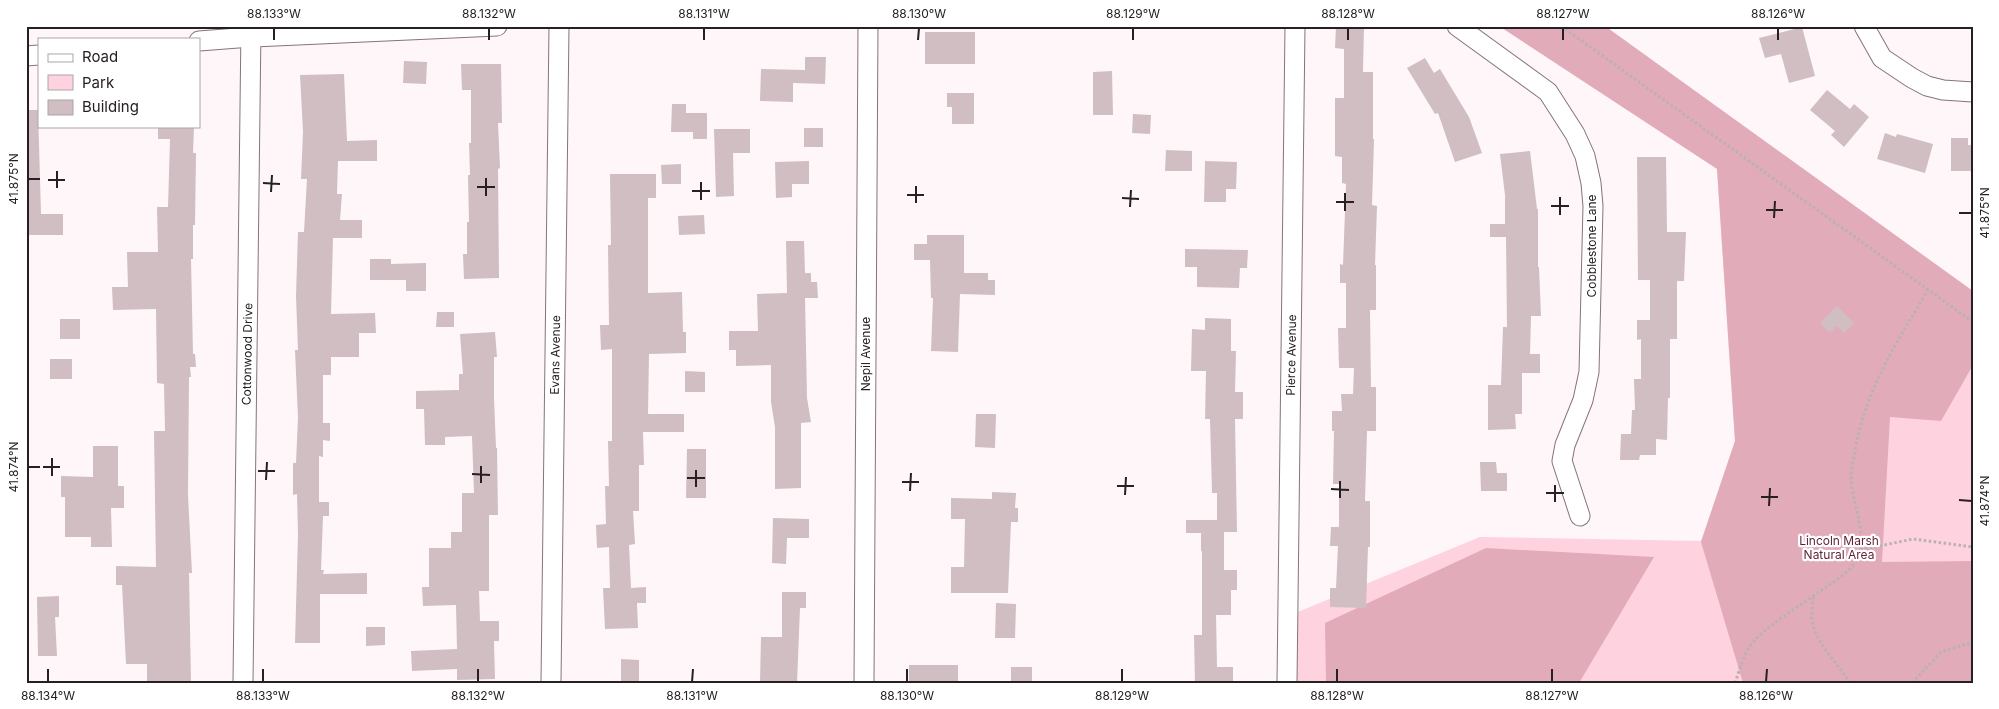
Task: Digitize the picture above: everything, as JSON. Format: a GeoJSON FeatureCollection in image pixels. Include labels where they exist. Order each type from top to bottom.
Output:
{"type":"FeatureCollection","features":[{"type":"Feature","properties":{"kind":"street"},"geometry":{"type":"LineString","coordinates":[[200,42],[251,32],[497,26]]}},
{"type":"Feature","properties":{"kind":"street","name":"Evans Avenue"},"geometry":{"type":"LineString","coordinates":[[551,683],[559,26]]}},
{"type":"Feature","properties":{"kind":"street","name":"Nepil Avenue"},"geometry":{"type":"LineString","coordinates":[[864,683],[868,26]]}},
{"type":"Feature","properties":{"kind":"street","name":"Pierce Avenue"},"geometry":{"type":"LineString","coordinates":[[1287,683],[1296,26]]}},
{"type":"Feature","properties":{"kind":"street","name":"Cobblestone Lane"},"geometry":{"type":"LineString","coordinates":[[1457,26],[1548,92],[1575,134],[1585,156],[1591,183],[1592,206],[1589,372],[1583,400],[1564,445],[1562,461],[1580,516]]}},
{"type":"Feature","properties":{"kind":"street"},"geometry":{"type":"LineString","coordinates":[[1864,26],[1882,58],[1912,78],[1927,86],[1943,90],[1973,92]]}},
{"type":"Feature","properties":{"kind":"street","name":"Cottonwood Drive"},"geometry":{"type":"LineString","coordinates":[[243,683],[251,32]]}},
{"type":"Feature","properties":{"kind":"path"},"geometry":{"type":"LineString","coordinates":[[1561,26],[1973,322]]}},
{"type":"Feature","properties":{"kind":"path"},"geometry":{"type":"LineString","coordinates":[[1735,683],[1745,654],[1752,643],[1849,569],[1856,561],[1860,550],[1858,516],[1852,492],[1851,472],[1858,432],[1867,402],[1888,356],[1928,290]]}},
{"type":"Feature","properties":{"kind":"path"},"geometry":{"type":"LineString","coordinates":[[1860,550],[1914,539],[1973,547]]}},
{"type":"Feature","properties":{"kind":"path"},"geometry":{"type":"LineString","coordinates":[[1813,597],[1812,621],[1824,648],[1840,666],[1850,683]]}},
{"type":"Feature","properties":{"kind":"path"},"geometry":{"type":"LineString","coordinates":[[1912,683],[1941,652],[1973,642]]}},
{"type":"Feature","properties":{"kind":"green space"},"geometry":{"type":"Polygon","coordinates":[[[1499,26],[1605,26],[1973,291],[1973,365],[1941,421],[1890,417],[1882,562],[1973,561],[1973,683],[1743,683],[1701,542],[1735,441],[1717,169],[1499,26]]]}},
{"type":"Feature","properties":{"kind":"green space","name":"Lincoln Marsh Natural Area"},"geometry":{"type":"Polygon","coordinates":[[[1717,169],[1973,322],[1973,683],[1287,683],[1288,616],[1480,537],[1701,541],[1735,441],[1717,169]]]}},
{"type":"Feature","properties":{"kind":"green space"},"geometry":{"type":"Polygon","coordinates":[[[1486,548],[1654,557],[1579,683],[1326,683],[1325,623],[1486,548]]]}},
{"type":"Feature","properties":{"kind":"building"},"geometry":{"type":"Polygon","coordinates":[[[1336,26],[1364,26],[1363,72],[1373,72],[1374,139],[1372,205],[1377,206],[1376,310],[1370,310],[1371,387],[1376,387],[1376,431],[1367,431],[1365,501],[1370,501],[1370,547],[1368,547],[1366,608],[1330,607],[1330,588],[1336,588],[1338,546],[1330,546],[1331,527],[1339,527],[1339,484],[1333,484],[1334,431],[1332,431],[1332,411],[1342,411],[1341,394],[1353,394],[1354,368],[1339,368],[1338,328],[1346,328],[1346,283],[1340,283],[1340,264],[1343,265],[1346,184],[1342,183],[1342,157],[1335,156],[1335,98],[1344,98],[1344,49],[1335,48],[1336,26]]]}},
{"type":"Feature","properties":{"kind":"building"},"geometry":{"type":"Polygon","coordinates":[[[1802,27],[1815,76],[1789,83],[1781,54],[1765,58],[1759,38],[1802,27]]]}},
{"type":"Feature","properties":{"kind":"building"},"geometry":{"type":"Polygon","coordinates":[[[925,32],[975,32],[975,64],[925,64],[925,32]]]}},
{"type":"Feature","properties":{"kind":"building"},"geometry":{"type":"Polygon","coordinates":[[[805,57],[826,57],[825,84],[793,83],[793,102],[760,101],[761,69],[805,70],[805,57]]]}},
{"type":"Feature","properties":{"kind":"building"},"geometry":{"type":"Polygon","coordinates":[[[1425,58],[1434,73],[1440,69],[1469,117],[1482,153],[1455,162],[1438,113],[1435,114],[1407,68],[1425,58]]]}},
{"type":"Feature","properties":{"kind":"building"},"geometry":{"type":"Polygon","coordinates":[[[404,61],[427,62],[426,84],[403,83],[404,61]]]}},
{"type":"Feature","properties":{"kind":"building"},"geometry":{"type":"Polygon","coordinates":[[[461,64],[501,64],[502,123],[498,123],[500,168],[498,169],[499,278],[464,279],[463,254],[467,254],[467,222],[469,222],[468,175],[470,175],[471,90],[462,90],[461,64]]]}},
{"type":"Feature","properties":{"kind":"building"},"geometry":{"type":"Polygon","coordinates":[[[1112,71],[1113,115],[1093,115],[1093,72],[1112,71]]]}},
{"type":"Feature","properties":{"kind":"building"},"geometry":{"type":"Polygon","coordinates":[[[344,74],[347,141],[377,140],[377,161],[338,161],[337,194],[342,194],[340,220],[362,220],[362,238],[333,238],[331,314],[375,313],[376,333],[359,333],[359,357],[331,357],[331,375],[323,375],[323,423],[330,423],[330,441],[323,440],[323,457],[319,456],[319,502],[329,502],[329,516],[323,516],[321,570],[324,570],[323,574],[367,573],[367,594],[320,594],[320,643],[295,643],[298,535],[297,494],[293,495],[293,463],[296,463],[298,418],[295,350],[298,350],[296,296],[298,232],[304,232],[307,179],[301,179],[303,132],[300,75],[344,74]]]}},
{"type":"Feature","properties":{"kind":"building"},"geometry":{"type":"Polygon","coordinates":[[[1827,90],[1850,109],[1854,104],[1869,117],[1844,147],[1831,135],[1835,131],[1810,110],[1827,90]]]}},
{"type":"Feature","properties":{"kind":"building"},"geometry":{"type":"Polygon","coordinates":[[[947,93],[974,93],[974,124],[952,124],[952,107],[947,107],[947,93]]]}},
{"type":"Feature","properties":{"kind":"building"},"geometry":{"type":"Polygon","coordinates":[[[672,104],[686,104],[686,113],[707,113],[707,139],[693,139],[693,132],[671,132],[672,104]]]}},
{"type":"Feature","properties":{"kind":"building"},"geometry":{"type":"Polygon","coordinates":[[[26,110],[38,110],[41,214],[63,214],[63,235],[26,235],[26,110]]]}},
{"type":"Feature","properties":{"kind":"building"},"geometry":{"type":"Polygon","coordinates":[[[1133,114],[1151,115],[1150,134],[1132,133],[1133,114]]]}},
{"type":"Feature","properties":{"kind":"building"},"geometry":{"type":"Polygon","coordinates":[[[158,128],[194,128],[193,153],[196,153],[195,225],[193,225],[193,259],[191,259],[193,354],[195,354],[196,367],[190,367],[191,377],[189,377],[188,495],[192,573],[189,573],[191,683],[147,683],[147,664],[126,664],[122,585],[116,585],[116,566],[156,567],[154,431],[165,431],[164,384],[157,383],[156,309],[113,310],[112,287],[128,287],[127,252],[158,252],[157,207],[168,207],[170,139],[158,139],[158,128]]]}},
{"type":"Feature","properties":{"kind":"building"},"geometry":{"type":"Polygon","coordinates":[[[804,128],[823,128],[823,147],[804,147],[804,128]]]}},
{"type":"Feature","properties":{"kind":"building"},"geometry":{"type":"Polygon","coordinates":[[[714,129],[750,129],[750,153],[733,153],[734,196],[716,197],[714,129]]]}},
{"type":"Feature","properties":{"kind":"building"},"geometry":{"type":"Polygon","coordinates":[[[1885,133],[1896,137],[1897,134],[1933,144],[1925,173],[1877,159],[1885,133]]]}},
{"type":"Feature","properties":{"kind":"building"},"geometry":{"type":"Polygon","coordinates":[[[1951,138],[1968,138],[1968,145],[1973,145],[1973,171],[1951,171],[1951,138]]]}},
{"type":"Feature","properties":{"kind":"building"},"geometry":{"type":"Polygon","coordinates":[[[1166,150],[1192,151],[1192,171],[1165,171],[1166,150]]]}},
{"type":"Feature","properties":{"kind":"building"},"geometry":{"type":"Polygon","coordinates":[[[1530,151],[1538,209],[1538,267],[1541,316],[1531,316],[1530,354],[1540,354],[1540,373],[1522,373],[1522,414],[1515,414],[1516,429],[1488,430],[1488,385],[1501,385],[1503,327],[1507,327],[1506,237],[1490,237],[1490,224],[1505,224],[1505,195],[1500,154],[1530,151]]]}},
{"type":"Feature","properties":{"kind":"building"},"geometry":{"type":"Polygon","coordinates":[[[1637,157],[1666,157],[1667,232],[1686,232],[1684,281],[1677,281],[1677,339],[1670,339],[1670,398],[1668,398],[1667,440],[1656,439],[1656,455],[1640,455],[1639,460],[1620,460],[1621,434],[1631,434],[1632,410],[1635,410],[1634,379],[1641,379],[1641,339],[1637,340],[1637,320],[1650,320],[1650,280],[1638,280],[1637,157]]]}},
{"type":"Feature","properties":{"kind":"building"},"geometry":{"type":"Polygon","coordinates":[[[809,161],[809,184],[792,184],[792,197],[776,198],[775,162],[809,161]]]}},
{"type":"Feature","properties":{"kind":"building"},"geometry":{"type":"Polygon","coordinates":[[[1205,161],[1237,162],[1236,189],[1226,189],[1226,202],[1204,202],[1205,161]]]}},
{"type":"Feature","properties":{"kind":"building"},"geometry":{"type":"Polygon","coordinates":[[[681,164],[681,184],[662,184],[661,165],[681,164]]]}},
{"type":"Feature","properties":{"kind":"building"},"geometry":{"type":"Polygon","coordinates":[[[610,174],[656,174],[656,198],[648,198],[648,293],[682,292],[683,332],[686,332],[686,353],[649,354],[648,414],[684,414],[684,432],[643,432],[644,465],[639,465],[639,511],[633,511],[635,544],[629,545],[631,588],[646,587],[646,603],[637,603],[638,628],[605,629],[603,588],[610,588],[609,547],[597,548],[596,525],[606,524],[605,486],[609,486],[608,441],[612,441],[612,349],[601,350],[600,325],[609,325],[608,245],[611,245],[610,174]]]}},
{"type":"Feature","properties":{"kind":"building"},"geometry":{"type":"Polygon","coordinates":[[[704,215],[705,234],[679,235],[678,216],[704,215]]]}},
{"type":"Feature","properties":{"kind":"building"},"geometry":{"type":"Polygon","coordinates":[[[927,235],[964,235],[964,273],[988,273],[988,280],[995,280],[995,295],[960,294],[958,352],[931,351],[933,298],[931,298],[930,260],[914,260],[914,244],[927,244],[927,235]]]}},
{"type":"Feature","properties":{"kind":"building"},"geometry":{"type":"Polygon","coordinates":[[[786,241],[804,241],[805,273],[811,273],[811,282],[817,282],[818,298],[805,298],[807,398],[811,422],[801,423],[801,488],[775,489],[775,427],[771,402],[771,365],[736,366],[736,350],[729,350],[729,331],[758,331],[757,294],[787,293],[786,241]]]}},
{"type":"Feature","properties":{"kind":"building"},"geometry":{"type":"Polygon","coordinates":[[[1185,249],[1248,250],[1247,268],[1240,268],[1239,288],[1197,287],[1197,267],[1185,267],[1185,249]]]}},
{"type":"Feature","properties":{"kind":"building"},"geometry":{"type":"Polygon","coordinates":[[[370,259],[391,259],[391,264],[426,263],[426,291],[406,291],[406,280],[370,280],[370,259]]]}},
{"type":"Feature","properties":{"kind":"building"},"geometry":{"type":"Polygon","coordinates":[[[1837,306],[1854,323],[1844,333],[1837,326],[1829,333],[1820,323],[1837,306]]]}},
{"type":"Feature","properties":{"kind":"building"},"geometry":{"type":"Polygon","coordinates":[[[437,312],[454,312],[454,327],[436,327],[437,312]]]}},
{"type":"Feature","properties":{"kind":"building"},"geometry":{"type":"Polygon","coordinates":[[[1205,318],[1231,319],[1231,351],[1236,351],[1235,392],[1243,392],[1243,419],[1235,419],[1237,532],[1224,532],[1224,570],[1237,570],[1237,590],[1231,590],[1231,615],[1216,615],[1217,667],[1233,667],[1233,683],[1195,683],[1194,635],[1202,635],[1202,551],[1201,533],[1186,533],[1186,520],[1217,520],[1217,493],[1212,493],[1210,419],[1205,419],[1206,371],[1191,371],[1192,329],[1205,330],[1205,318]]]}},
{"type":"Feature","properties":{"kind":"building"},"geometry":{"type":"Polygon","coordinates":[[[60,319],[80,319],[80,339],[60,339],[60,319]]]}},
{"type":"Feature","properties":{"kind":"building"},"geometry":{"type":"Polygon","coordinates":[[[495,332],[497,357],[494,357],[494,398],[498,515],[489,515],[489,591],[479,591],[480,621],[499,621],[499,641],[494,641],[495,679],[457,680],[457,669],[412,671],[411,651],[457,649],[456,605],[423,606],[422,587],[429,587],[429,548],[451,548],[451,532],[462,532],[462,493],[474,493],[472,436],[445,437],[445,445],[425,445],[424,409],[416,409],[416,391],[459,390],[459,374],[463,374],[460,334],[495,332]]]}},
{"type":"Feature","properties":{"kind":"building"},"geometry":{"type":"Polygon","coordinates":[[[50,359],[72,359],[72,379],[50,379],[50,359]]]}},
{"type":"Feature","properties":{"kind":"building"},"geometry":{"type":"Polygon","coordinates":[[[685,371],[705,372],[705,392],[685,392],[685,371]]]}},
{"type":"Feature","properties":{"kind":"building"},"geometry":{"type":"Polygon","coordinates":[[[976,414],[996,414],[995,448],[975,447],[976,414]]]}},
{"type":"Feature","properties":{"kind":"building"},"geometry":{"type":"Polygon","coordinates":[[[93,446],[118,446],[118,486],[124,486],[124,508],[111,508],[112,547],[91,547],[91,537],[65,537],[65,497],[61,497],[61,476],[93,477],[93,446]]]}},
{"type":"Feature","properties":{"kind":"building"},"geometry":{"type":"Polygon","coordinates":[[[687,449],[706,449],[706,498],[686,498],[687,449]]]}},
{"type":"Feature","properties":{"kind":"building"},"geometry":{"type":"Polygon","coordinates":[[[1480,462],[1496,462],[1497,473],[1507,473],[1507,491],[1481,491],[1480,462]]]}},
{"type":"Feature","properties":{"kind":"building"},"geometry":{"type":"Polygon","coordinates":[[[992,492],[1016,493],[1015,508],[1018,508],[1018,522],[1011,522],[1008,593],[951,593],[951,567],[964,567],[965,519],[951,519],[951,498],[992,499],[992,492]]]}},
{"type":"Feature","properties":{"kind":"building"},"geometry":{"type":"Polygon","coordinates":[[[773,518],[809,519],[809,538],[787,538],[786,564],[772,563],[773,518]]]}},
{"type":"Feature","properties":{"kind":"building"},"geometry":{"type":"Polygon","coordinates":[[[782,592],[806,592],[806,608],[800,608],[797,683],[760,683],[761,637],[782,637],[782,592]]]}},
{"type":"Feature","properties":{"kind":"building"},"geometry":{"type":"Polygon","coordinates":[[[59,596],[59,617],[55,617],[57,656],[38,656],[37,597],[59,596]]]}},
{"type":"Feature","properties":{"kind":"building"},"geometry":{"type":"Polygon","coordinates":[[[996,603],[1016,604],[1015,638],[995,638],[996,603]]]}},
{"type":"Feature","properties":{"kind":"building"},"geometry":{"type":"Polygon","coordinates":[[[366,627],[385,627],[385,645],[366,646],[366,627]]]}},
{"type":"Feature","properties":{"kind":"building"},"geometry":{"type":"Polygon","coordinates":[[[621,659],[639,660],[639,683],[621,683],[621,659]]]}},
{"type":"Feature","properties":{"kind":"building"},"geometry":{"type":"Polygon","coordinates":[[[909,665],[958,665],[958,683],[909,683],[909,665]]]}},
{"type":"Feature","properties":{"kind":"building"},"geometry":{"type":"Polygon","coordinates":[[[1011,667],[1032,667],[1032,683],[1011,683],[1011,667]]]}}]}
